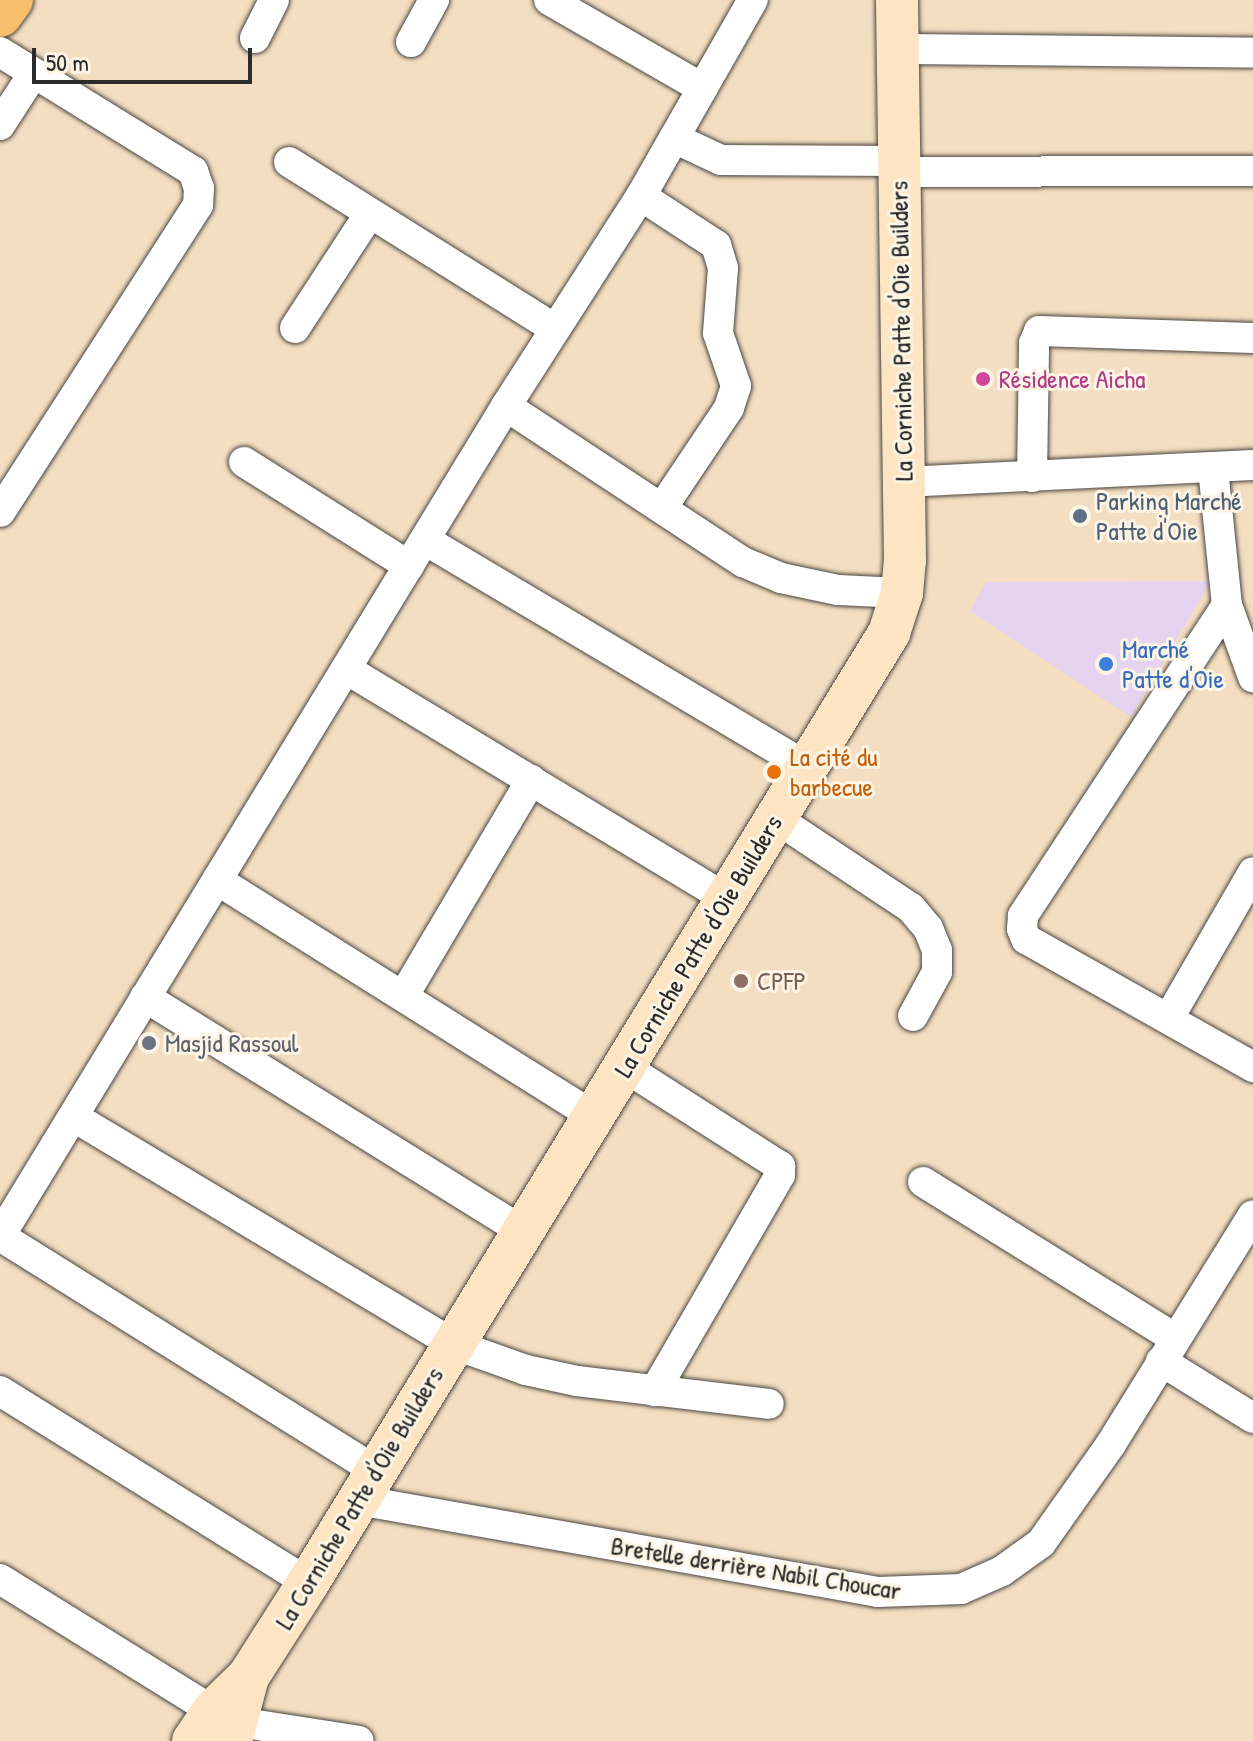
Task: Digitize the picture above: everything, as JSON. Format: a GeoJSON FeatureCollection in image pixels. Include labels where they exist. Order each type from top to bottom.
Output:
{"type":"FeatureCollection","features":[{"type":"Feature","properties":{"kind":"main road"},"geometry":{"type":"LineString","coordinates":[[0,15],[11,0]]}},
{"type":"Feature","properties":{"kind":"street"},"geometry":{"type":"LineString","coordinates":[[255,38],[274,0]]}},
{"type":"Feature","properties":{"kind":"street"},"geometry":{"type":"LineString","coordinates":[[411,42],[434,0]]}},
{"type":"Feature","properties":{"kind":"street"},"geometry":{"type":"LineString","coordinates":[[549,0],[702,88]]}},
{"type":"Feature","properties":{"kind":"street"},"geometry":{"type":"LineString","coordinates":[[368,1486],[0,1236],[506,406],[641,196],[753,0]]}},
{"type":"Feature","properties":{"kind":"street","name":"La Corniche Patte d'Oie Builders"},"geometry":{"type":"LineString","coordinates":[[219,1729],[453,1344],[596,1118],[805,766],[868,672],[902,593],[897,0]]}},
{"type":"Feature","properties":{"kind":"street"},"geometry":{"type":"LineString","coordinates":[[898,49],[1253,53]]}},
{"type":"Feature","properties":{"kind":"street"},"geometry":{"type":"LineString","coordinates":[[0,52],[193,171],[198,205],[0,512]]}},
{"type":"Feature","properties":{"kind":"street"},"geometry":{"type":"LineString","coordinates":[[0,125],[33,74]]}},
{"type":"Feature","properties":{"kind":"street"},"geometry":{"type":"LineString","coordinates":[[674,138],[721,160],[899,167],[1253,171]]}},
{"type":"Feature","properties":{"kind":"street"},"geometry":{"type":"LineString","coordinates":[[289,162],[555,329]]}},
{"type":"Feature","properties":{"kind":"street"},"geometry":{"type":"LineString","coordinates":[[641,196],[716,245],[723,268],[718,333],[736,386],[729,408],[662,508]]}},
{"type":"Feature","properties":{"kind":"street"},"geometry":{"type":"LineString","coordinates":[[295,328],[370,213]]}},
{"type":"Feature","properties":{"kind":"street"},"geometry":{"type":"LineString","coordinates":[[1032,477],[1034,343],[1039,331],[1253,338]]}},
{"type":"Feature","properties":{"kind":"street"},"geometry":{"type":"LineString","coordinates":[[506,406],[743,562],[781,578],[838,590],[902,593]]}},
{"type":"Feature","properties":{"kind":"street"},"geometry":{"type":"LineString","coordinates":[[244,462],[409,566]]}},
{"type":"Feature","properties":{"kind":"street"},"geometry":{"type":"LineString","coordinates":[[903,482],[1253,465]]}},
{"type":"Feature","properties":{"kind":"street"},"geometry":{"type":"LineString","coordinates":[[1213,468],[1227,605],[1253,677]]}},
{"type":"Feature","properties":{"kind":"street"},"geometry":{"type":"LineString","coordinates":[[425,540],[805,766]]}},
{"type":"Feature","properties":{"kind":"street"},"geometry":{"type":"LineString","coordinates":[[1227,605],[1023,916],[1026,939],[1170,1016],[1253,1067]]}},
{"type":"Feature","properties":{"kind":"street"},"geometry":{"type":"LineString","coordinates":[[346,669],[726,898]]}},
{"type":"Feature","properties":{"kind":"street"},"geometry":{"type":"LineString","coordinates":[[404,995],[531,780]]}},
{"type":"Feature","properties":{"kind":"street"},"geometry":{"type":"LineString","coordinates":[[774,817],[911,908],[928,928],[937,950],[937,972],[913,1016]]}},
{"type":"Feature","properties":{"kind":"street"},"geometry":{"type":"LineString","coordinates":[[1170,1016],[1253,872]]}},
{"type":"Feature","properties":{"kind":"street"},"geometry":{"type":"LineString","coordinates":[[217,880],[596,1118]]}},
{"type":"Feature","properties":{"kind":"street"},"geometry":{"type":"LineString","coordinates":[[145,997],[526,1233]]}},
{"type":"Feature","properties":{"kind":"street"},"geometry":{"type":"LineString","coordinates":[[626,1068],[780,1166],[780,1175],[655,1391]]}},
{"type":"Feature","properties":{"kind":"street"},"geometry":{"type":"LineString","coordinates":[[74,1117],[453,1344],[526,1370],[655,1391],[769,1404]]}},
{"type":"Feature","properties":{"kind":"street"},"geometry":{"type":"LineString","coordinates":[[923,1182],[1168,1350],[1253,1418]]}},
{"type":"Feature","properties":{"kind":"street","name":"Bretelle derrière Nabil Choucar"},"geometry":{"type":"LineString","coordinates":[[368,1486],[878,1592],[961,1589],[1002,1571],[1041,1543],[1253,1215]]}},
{"type":"Feature","properties":{"kind":"street"},"geometry":{"type":"LineString","coordinates":[[0,1391],[308,1583]]}},
{"type":"Feature","properties":{"kind":"street"},"geometry":{"type":"LineString","coordinates":[[0,1579],[219,1729],[359,1741]]}},
{"type":"Feature","properties":{"kind":"shaded area","name":"Marché Patte d'Oie"},"geometry":{"type":"Polygon","coordinates":[[[1211,581],[1131,717],[970,611],[986,582],[1211,581]]]}},
{"type":"Feature","properties":{"kind":"place","name":"Résidence Aicha"},"geometry":{"type":"Point","coordinates":[983,379]}},
{"type":"Feature","properties":{"kind":"place","name":"Parking Marché Patte d'Oie"},"geometry":{"type":"Point","coordinates":[1080,516]}},
{"type":"Feature","properties":{"kind":"place","name":"Marché Patte d'Oie"},"geometry":{"type":"Point","coordinates":[1106,664]}},
{"type":"Feature","properties":{"kind":"place","name":"La cité du barbecue"},"geometry":{"type":"Point","coordinates":[774,772]}},
{"type":"Feature","properties":{"kind":"place","name":"CPFP"},"geometry":{"type":"Point","coordinates":[741,981]}},
{"type":"Feature","properties":{"kind":"place","name":"Masjid Rassoul"},"geometry":{"type":"Point","coordinates":[149,1043]}}]}
